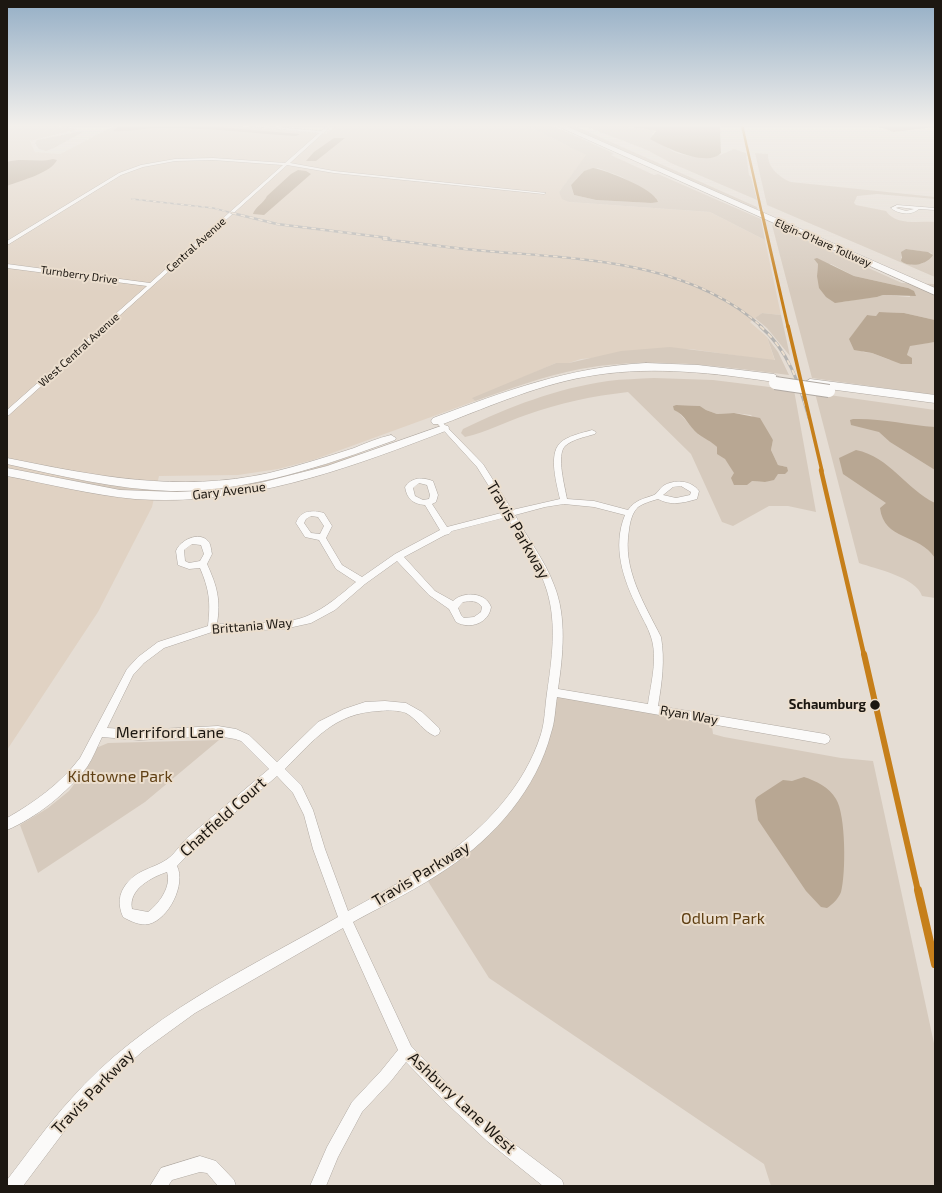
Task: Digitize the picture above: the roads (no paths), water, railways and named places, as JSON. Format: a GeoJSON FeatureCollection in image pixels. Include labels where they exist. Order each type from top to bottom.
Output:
{"type":"FeatureCollection","features":[{"type":"Feature","properties":{"kind":"highway","name":"Elgin-O'Hare Tollway"},"geometry":{"type":"LineString","coordinates":[[683,181],[935,294]]}},
{"type":"Feature","properties":{"kind":"highway","name":"Elgin-O'Hare Tollway"},"geometry":{"type":"LineString","coordinates":[[735,193],[799,221]]}},
{"type":"Feature","properties":{"kind":"highway"},"geometry":{"type":"LineString","coordinates":[[441,424],[552,388],[609,376],[647,373],[692,373],[775,381],[935,405]]}},
{"type":"Feature","properties":{"kind":"highway"},"geometry":{"type":"LineString","coordinates":[[828,388],[935,399]]}},
{"type":"Feature","properties":{"kind":"main road","name":"Gary Avenue"},"geometry":{"type":"LineString","coordinates":[[7,461],[140,485],[175,487],[219,484],[267,477],[314,466],[441,424]]}},
{"type":"Feature","properties":{"kind":"main road","name":"Gary Avenue"},"geometry":{"type":"LineString","coordinates":[[7,472],[96,490],[130,494],[181,496],[223,494],[267,487],[308,477],[441,424]]}},
{"type":"Feature","properties":{"kind":"street"},"geometry":{"type":"LineString","coordinates":[[7,243],[80,200],[109,181]]}},
{"type":"Feature","properties":{"kind":"street","name":"Central Avenue"},"geometry":{"type":"LineString","coordinates":[[152,285],[268,181]]}},
{"type":"Feature","properties":{"kind":"street"},"geometry":{"type":"LineString","coordinates":[[421,181],[544,193]]}},
{"type":"Feature","properties":{"kind":"street"},"geometry":{"type":"LineString","coordinates":[[917,208],[935,209]]}},
{"type":"Feature","properties":{"kind":"street","name":"Turnberry Drive"},"geometry":{"type":"LineString","coordinates":[[7,266],[152,285]]}},
{"type":"Feature","properties":{"kind":"street","name":"West Central Avenue"},"geometry":{"type":"LineString","coordinates":[[7,414],[152,285]]}},
{"type":"Feature","properties":{"kind":"street","name":"Travis Parkway"},"geometry":{"type":"LineString","coordinates":[[13,1186],[76,1104],[138,1045],[190,1008],[444,864],[474,842],[500,817],[516,796],[536,763],[546,734],[558,648],[556,609],[551,590],[539,561],[497,492],[472,456],[441,424]]}},
{"type":"Feature","properties":{"kind":"street"},"geometry":{"type":"LineString","coordinates":[[564,501],[558,452],[561,446],[569,441],[592,432]]}},
{"type":"Feature","properties":{"kind":"street"},"geometry":{"type":"LineString","coordinates":[[653,708],[660,659],[659,648],[656,637],[633,589],[624,566],[622,544],[629,513],[638,503],[659,496]]}},
{"type":"Feature","properties":{"kind":"street","name":"Brittania Way"},"geometry":{"type":"LineString","coordinates":[[7,824],[48,800],[65,785],[84,762],[122,685],[141,660],[161,645],[212,628],[284,625],[308,620],[332,607],[362,582],[398,556],[446,532],[449,529],[544,504],[564,501],[594,504],[629,513]]}},
{"type":"Feature","properties":{"kind":"street"},"geometry":{"type":"LineString","coordinates":[[427,503],[446,532]]}},
{"type":"Feature","properties":{"kind":"street"},"geometry":{"type":"LineString","coordinates":[[322,538],[339,567],[362,582]]}},
{"type":"Feature","properties":{"kind":"street"},"geometry":{"type":"LineString","coordinates":[[398,556],[432,593],[453,607]]}},
{"type":"Feature","properties":{"kind":"street"},"geometry":{"type":"LineString","coordinates":[[203,564],[216,598],[212,628]]}},
{"type":"Feature","properties":{"kind":"street","name":"Ryan Way"},"geometry":{"type":"LineString","coordinates":[[552,692],[653,708],[825,739]]}},
{"type":"Feature","properties":{"kind":"street","name":"Chatfield Court"},"geometry":{"type":"LineString","coordinates":[[170,865],[175,874],[174,885],[162,908],[150,918],[139,918],[128,913],[124,906],[127,893],[133,886],[155,870],[170,865],[190,844],[277,769],[322,725],[348,712],[365,707],[385,706],[406,708],[418,715],[435,731]]}},
{"type":"Feature","properties":{"kind":"street","name":"Merriford Lane"},"geometry":{"type":"LineString","coordinates":[[99,732],[139,735],[225,732],[245,738],[297,789],[309,814],[319,849],[345,919]]}},
{"type":"Feature","properties":{"kind":"street","name":"Ashbury Lane West"},"geometry":{"type":"LineString","coordinates":[[345,919],[406,1051],[448,1095],[492,1136],[556,1186]]}},
{"type":"Feature","properties":{"kind":"street"},"geometry":{"type":"LineString","coordinates":[[318,1186],[332,1152],[357,1107],[386,1076],[406,1051]]}},
{"type":"Feature","properties":{"kind":"street"},"geometry":{"type":"LineString","coordinates":[[158,1186],[167,1174],[200,1164],[211,1166],[228,1186]]}},
{"type":"Feature","properties":{"kind":"railway"},"geometry":{"type":"LineString","coordinates":[[132,199],[213,208],[235,214]]}},
{"type":"Feature","properties":{"kind":"railway"},"geometry":{"type":"LineString","coordinates":[[235,214],[277,224],[389,238]]}},
{"type":"Feature","properties":{"kind":"railway"},"geometry":{"type":"LineString","coordinates":[[383,239],[473,250],[595,261],[632,267],[667,276],[701,288],[733,305],[762,327]]}},
{"type":"Feature","properties":{"kind":"railway"},"geometry":{"type":"LineString","coordinates":[[760,326],[770,335],[785,356],[801,392],[809,418]]}},
{"type":"Feature","properties":{"kind":"place","name":"Schaumburg"},"geometry":{"type":"Point","coordinates":[875,705]}},
{"type":"Feature","properties":{"kind":"park label","name":"Kidtowne Park"},"geometry":{"type":"Point","coordinates":[120,777]}},
{"type":"Feature","properties":{"kind":"park label","name":"Odlum Park"},"geometry":{"type":"Point","coordinates":[723,919]}}]}
